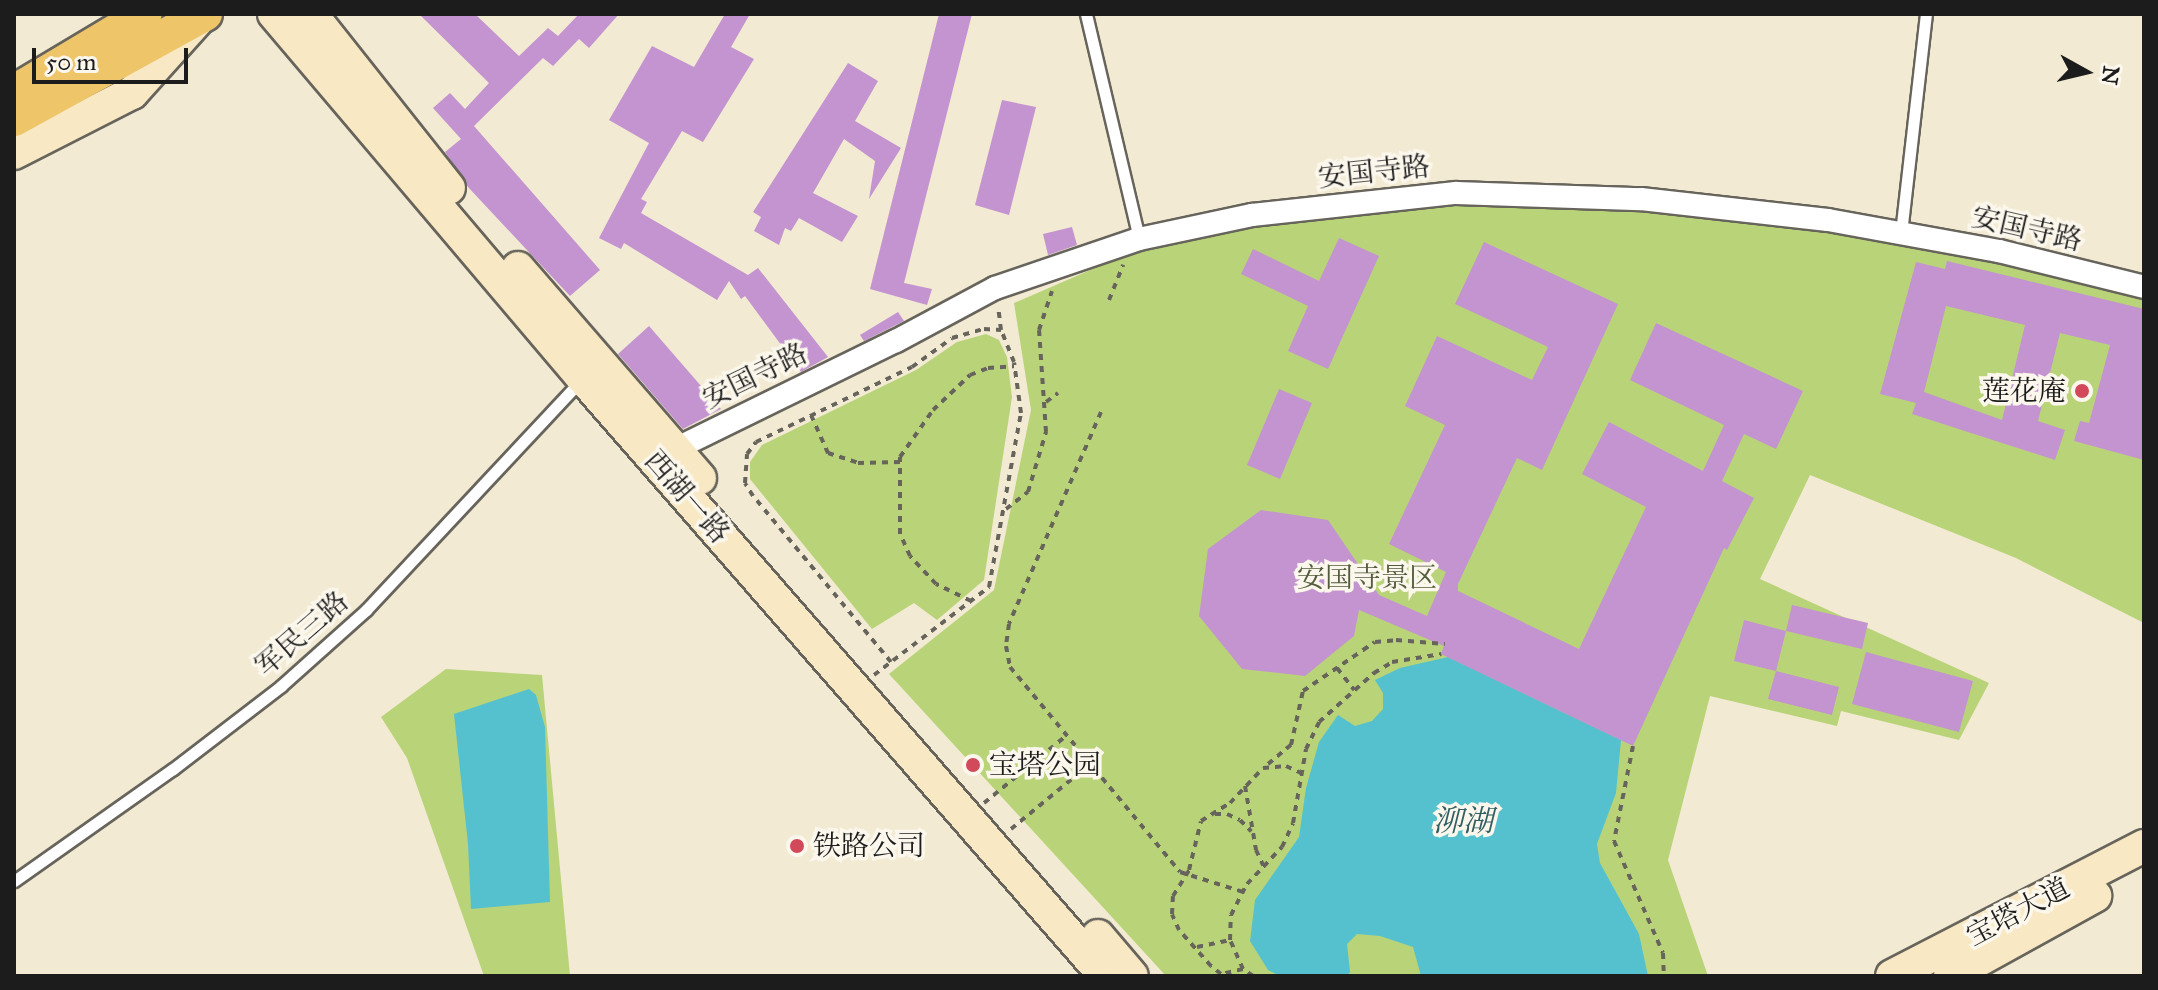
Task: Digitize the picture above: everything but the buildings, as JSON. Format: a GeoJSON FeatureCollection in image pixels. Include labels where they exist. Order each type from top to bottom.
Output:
{"type":"FeatureCollection","features":[{"type":"Feature","properties":{"kind":"main road"},"geometry":{"type":"LineString","coordinates":[[14,92],[145,14]]}},
{"type":"Feature","properties":{"kind":"main road","name":"西湖一路"},"geometry":{"type":"LineString","coordinates":[[274,14],[583,378],[665,454],[882,669],[983,804],[1132,976]]}},
{"type":"Feature","properties":{"kind":"main road","name":"西湖一路"},"geometry":{"type":"LineString","coordinates":[[311,14],[665,454],[1105,976]]}},
{"type":"Feature","properties":{"kind":"main road"},"geometry":{"type":"LineString","coordinates":[[14,119],[203,15]]}},
{"type":"Feature","properties":{"kind":"main road"},"geometry":{"type":"LineString","coordinates":[[14,153],[132,93],[203,15]]}},
{"type":"Feature","properties":{"kind":"main road","name":"宝塔大道"},"geometry":{"type":"LineString","coordinates":[[1892,976],[2144,846]]}},
{"type":"Feature","properties":{"kind":"main road","name":"宝塔大道"},"geometry":{"type":"LineString","coordinates":[[1950,976],[2144,869]]}},
{"type":"Feature","properties":{"kind":"street","name":"安国寺路"},"geometry":{"type":"LineString","coordinates":[[665,454],[896,341],[995,288],[1136,240],[1252,215],[1456,193],[1641,199],[1828,220],[1999,251],[2144,287]]}},
{"type":"Feature","properties":{"kind":"lane"},"geometry":{"type":"LineString","coordinates":[[1086,14],[1136,240]]}},
{"type":"Feature","properties":{"kind":"lane"},"geometry":{"type":"LineString","coordinates":[[1901,233],[1926,14]]}},
{"type":"Feature","properties":{"kind":"lane","name":"军民三路"},"geometry":{"type":"LineString","coordinates":[[14,881],[173,769],[281,686],[366,610],[583,378]]}},
{"type":"Feature","properties":{"kind":"path"},"geometry":{"type":"LineString","coordinates":[[1109,300],[1136,240]]}},
{"type":"Feature","properties":{"kind":"path"},"geometry":{"type":"LineString","coordinates":[[1006,509],[1028,492],[1039,463],[1046,432],[1046,402],[1039,330],[1066,264]]}},
{"type":"Feature","properties":{"kind":"path"},"geometry":{"type":"LineString","coordinates":[[995,288],[1001,330],[1014,366],[1021,413],[1006,509],[989,587],[882,669],[745,483],[747,454],[756,442],[912,367],[952,338],[984,329],[1001,330]]}},
{"type":"Feature","properties":{"kind":"path"},"geometry":{"type":"LineString","coordinates":[[971,601],[936,584],[910,556],[900,534],[900,462],[933,410],[970,375],[988,368],[1014,366]]}},
{"type":"Feature","properties":{"kind":"path"},"geometry":{"type":"LineString","coordinates":[[1046,402],[1058,393]]}},
{"type":"Feature","properties":{"kind":"path"},"geometry":{"type":"LineString","coordinates":[[1101,412],[1009,624],[1006,646],[1010,667],[1185,875],[1243,892]]}},
{"type":"Feature","properties":{"kind":"path"},"geometry":{"type":"LineString","coordinates":[[811,415],[828,453],[858,463],[900,462]]}},
{"type":"Feature","properties":{"kind":"path"},"geometry":{"type":"LineString","coordinates":[[1243,969],[1221,974],[1179,930],[1172,914],[1173,896],[1185,875],[1201,821],[1230,803],[1263,768],[1291,745],[1303,691],[1375,642],[1396,640],[1445,644]]}},
{"type":"Feature","properties":{"kind":"path"},"geometry":{"type":"LineString","coordinates":[[1253,976],[1243,969],[1230,940],[1231,915],[1263,865],[1282,847],[1293,823],[1306,749],[1319,722],[1354,690],[1392,662],[1441,654]]}},
{"type":"Feature","properties":{"kind":"path"},"geometry":{"type":"LineString","coordinates":[[1337,668],[1354,690]]}},
{"type":"Feature","properties":{"kind":"path"},"geometry":{"type":"LineString","coordinates":[[983,804],[1066,736]]}},
{"type":"Feature","properties":{"kind":"path"},"geometry":{"type":"LineString","coordinates":[[1633,746],[1614,841],[1663,953],[1664,976]]}},
{"type":"Feature","properties":{"kind":"path"},"geometry":{"type":"LineString","coordinates":[[1007,832],[1090,764]]}},
{"type":"Feature","properties":{"kind":"path"},"geometry":{"type":"LineString","coordinates":[[1263,768],[1286,766],[1303,774]]}},
{"type":"Feature","properties":{"kind":"path"},"geometry":{"type":"LineString","coordinates":[[1245,786],[1256,850],[1263,865]]}},
{"type":"Feature","properties":{"kind":"path"},"geometry":{"type":"LineString","coordinates":[[1208,816],[1227,814],[1240,820],[1253,833]]}},
{"type":"Feature","properties":{"kind":"path"},"geometry":{"type":"LineString","coordinates":[[1197,947],[1230,940]]}},
{"type":"Feature","properties":{"kind":"green space","name":"安国寺景区"},"geometry":{"type":"Polygon","coordinates":[[[1460,204],[1643,209],[1824,227],[2002,261],[2144,297],[2144,618],[2142,622],[2016,558],[1810,475],[1760,579],[1989,683],[1959,740],[1841,711],[1837,726],[1710,696],[1668,860],[1708,976],[1166,976],[889,674],[994,590],[1031,410],[1014,303],[1141,248],[1258,223],[1460,204]]]}},
{"type":"Feature","properties":{"kind":"green space"},"geometry":{"type":"Polygon","coordinates":[[[986,334],[999,340],[1007,357],[1012,397],[984,580],[937,620],[914,603],[872,629],[750,479],[750,462],[762,445],[916,370],[957,342],[986,334]]]}},
{"type":"Feature","properties":{"kind":"green space"},"geometry":{"type":"Polygon","coordinates":[[[446,669],[542,675],[570,976],[484,976],[407,758],[381,717],[446,669]]]}},
{"type":"Feature","properties":{"kind":"water","name":"泖湖"},"geometry":{"type":"Polygon","coordinates":[[[1448,657],[1621,740],[1616,793],[1597,844],[1600,863],[1639,934],[1648,976],[1421,976],[1413,947],[1380,936],[1357,934],[1347,944],[1350,972],[1347,976],[1280,976],[1268,970],[1250,941],[1255,900],[1299,837],[1306,788],[1319,742],[1338,715],[1355,726],[1372,721],[1383,709],[1383,693],[1375,680],[1400,668],[1448,657]]]}},
{"type":"Feature","properties":{"kind":"water"},"geometry":{"type":"Polygon","coordinates":[[[529,689],[536,695],[545,727],[550,902],[471,909],[468,844],[454,714],[529,689]]]}},
{"type":"Feature","properties":{"kind":"place","name":"莲花庵"},"geometry":{"type":"Point","coordinates":[2082,391]}},
{"type":"Feature","properties":{"kind":"place","name":"宝塔公园"},"geometry":{"type":"Point","coordinates":[973,765]}},
{"type":"Feature","properties":{"kind":"place","name":"铁路公司"},"geometry":{"type":"Point","coordinates":[797,846]}}]}
